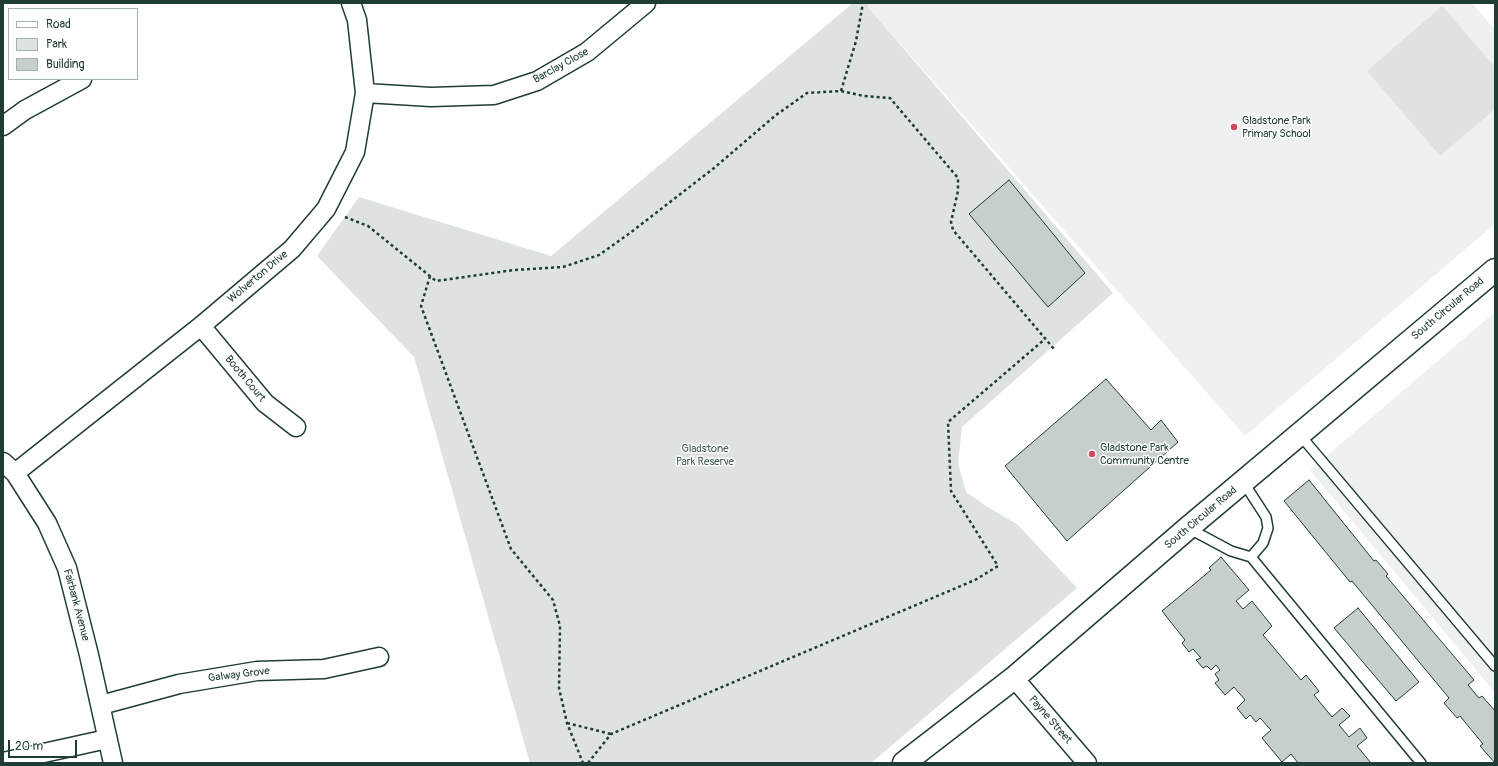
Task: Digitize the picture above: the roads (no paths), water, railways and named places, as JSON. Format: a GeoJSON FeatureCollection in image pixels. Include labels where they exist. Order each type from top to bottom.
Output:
{"type":"FeatureCollection","features":[{"type":"Feature","properties":{"kind":"street","name":"Wolverton Drive"},"geometry":{"type":"LineString","coordinates":[[9,468],[201,326],[292,249],[326,210],[355,152],[365,93],[357,20],[351,3]]}},
{"type":"Feature","properties":{"kind":"street","name":"Barclay Close"},"geometry":{"type":"LineString","coordinates":[[365,93],[431,98],[494,95],[537,81],[587,52],[646,3]]}},
{"type":"Feature","properties":{"kind":"street"},"geometry":{"type":"LineString","coordinates":[[3,126],[25,110],[80,80]]}},
{"type":"Feature","properties":{"kind":"street","name":"South Circular Road"},"geometry":{"type":"LineString","coordinates":[[904,763],[1014,678],[1188,528],[1495,270]]}},
{"type":"Feature","properties":{"kind":"street","name":"Booth Court"},"geometry":{"type":"LineString","coordinates":[[201,326],[265,403],[296,426]]}},
{"type":"Feature","properties":{"kind":"street","name":"Fairbank Avenue"},"geometry":{"type":"LineString","coordinates":[[9,468],[47,524],[67,568],[101,705],[113,763]]}},
{"type":"Feature","properties":{"kind":"street","name":"Galway Grove"},"geometry":{"type":"LineString","coordinates":[[101,705],[179,684],[257,671],[324,669],[379,657]]}},
{"type":"Feature","properties":{"kind":"street","name":"Payne Street"},"geometry":{"type":"LineString","coordinates":[[1014,678],[1087,763]]}},
{"type":"Feature","properties":{"kind":"street"},"geometry":{"type":"LineString","coordinates":[[3,762],[107,739]]}},
{"type":"Feature","properties":{"kind":"lane"},"geometry":{"type":"LineString","coordinates":[[1300,435],[1495,666]]}},
{"type":"Feature","properties":{"kind":"lane"},"geometry":{"type":"LineString","coordinates":[[1244,482],[1266,517],[1268,528],[1263,543],[1251,557]]}},
{"type":"Feature","properties":{"kind":"lane"},"geometry":{"type":"LineString","coordinates":[[1188,528],[1231,551],[1251,557],[1421,763]]}},
{"type":"Feature","properties":{"kind":"place","name":"Gladstone Park Primary School"},"geometry":{"type":"Point","coordinates":[1234,127]}},
{"type":"Feature","properties":{"kind":"place","name":"Gladstone Park Community Centre"},"geometry":{"type":"Point","coordinates":[1092,454]}},
{"type":"Feature","properties":{"kind":"park label","name":"Gladstone Park Reserve"},"geometry":{"type":"Point","coordinates":[705,455]}}]}
